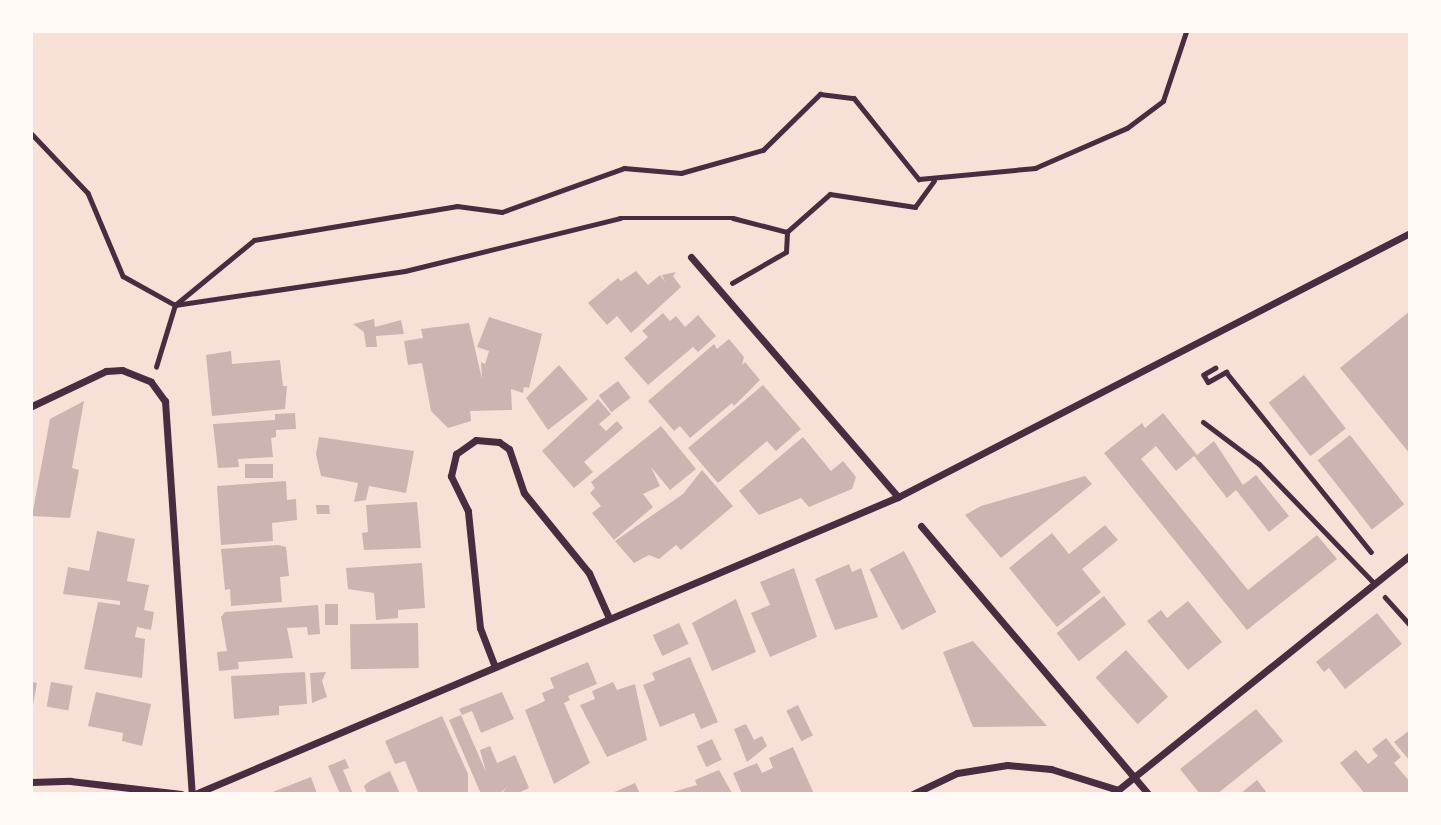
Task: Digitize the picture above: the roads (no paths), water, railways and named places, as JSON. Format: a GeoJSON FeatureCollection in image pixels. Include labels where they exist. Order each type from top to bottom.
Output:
{"type":"FeatureCollection","features":[{"type":"Feature","properties":{"kind":"street"},"geometry":{"type":"LineString","coordinates":[[32,406],[106,372],[136,372],[151,382],[165,401],[193,793],[898,497],[1409,233]]}},
{"type":"Feature","properties":{"kind":"street"},"geometry":{"type":"LineString","coordinates":[[691,257],[898,497]]}},
{"type":"Feature","properties":{"kind":"street"},"geometry":{"type":"LineString","coordinates":[[495,667],[480,628],[468,511],[451,476],[456,454],[476,440],[499,442],[516,458],[524,492],[589,573],[609,618]]}},
{"type":"Feature","properties":{"kind":"street"},"geometry":{"type":"LineString","coordinates":[[921,526],[1148,793]]}},
{"type":"Feature","properties":{"kind":"street"},"geometry":{"type":"LineString","coordinates":[[913,793],[957,773],[1007,765],[1051,769],[1115,792],[1409,555]]}},
{"type":"Feature","properties":{"kind":"street"},"geometry":{"type":"LineString","coordinates":[[32,782],[70,781],[181,793]]}},
{"type":"Feature","properties":{"kind":"lane"},"geometry":{"type":"LineString","coordinates":[[1203,422],[1259,464],[1374,583]]}}]}
